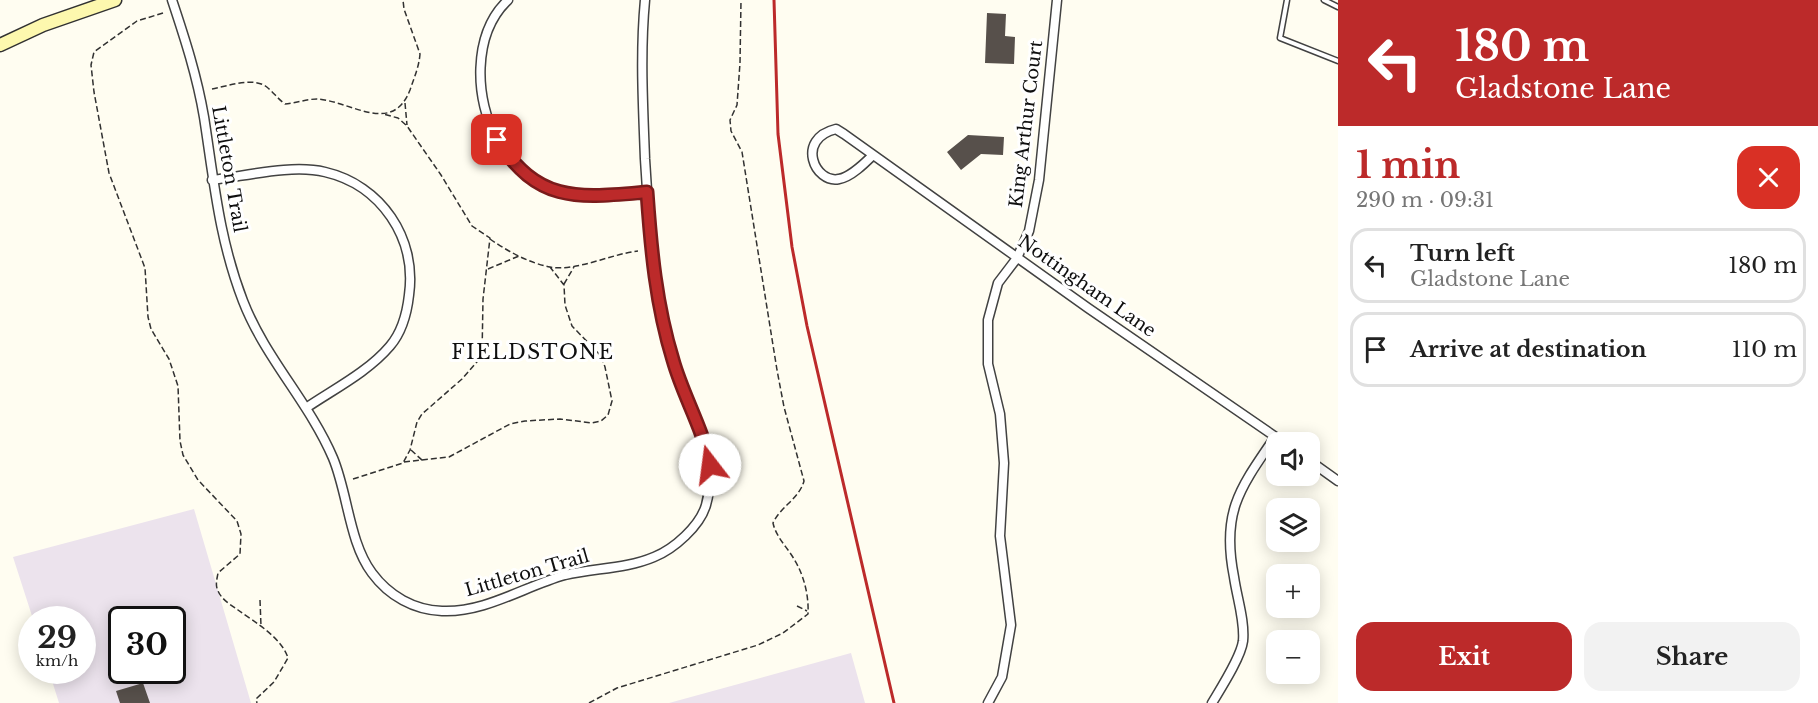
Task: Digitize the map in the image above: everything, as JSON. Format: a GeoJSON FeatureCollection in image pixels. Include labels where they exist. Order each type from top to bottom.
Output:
{"type":"FeatureCollection","features":[{"type":"Feature","properties":{"kind":"main road"},"geometry":{"type":"LineString","coordinates":[[0,45],[43,25],[115,0]]}},
{"type":"Feature","properties":{"kind":"street","name":"Littleton Trail"},"geometry":{"type":"LineString","coordinates":[[172,0],[195,72],[220,222],[244,303],[264,344],[306,408],[332,455],[362,555],[371,572],[400,600],[444,611],[462,610],[490,602],[562,576],[634,564],[655,557],[670,549],[686,535],[704,511],[710,480],[710,465],[706,447],[685,396],[665,332],[651,250],[641,82],[645,0]]}},
{"type":"Feature","properties":{"kind":"street"},"geometry":{"type":"LineString","coordinates":[[508,0],[491,21],[484,40],[481,68],[484,103],[490,123],[497,140],[508,156],[538,182],[565,194],[579,196],[647,192]]}},
{"type":"Feature","properties":{"kind":"street","name":"King Arthur Court"},"geometry":{"type":"LineString","coordinates":[[988,703],[1002,677],[1011,625],[1000,536],[1003,446],[1000,414],[988,364],[988,320],[998,283],[1017,258],[1029,231],[1039,180],[1057,0]]}},
{"type":"Feature","properties":{"kind":"street","name":"Nottingham Lane"},"geometry":{"type":"LineString","coordinates":[[873,155],[859,168],[840,179],[827,178],[819,171],[814,163],[812,152],[814,142],[824,132],[836,129],[1267,432]]}},
{"type":"Feature","properties":{"kind":"street"},"geometry":{"type":"LineString","coordinates":[[212,180],[285,170],[323,171],[344,177],[360,185],[385,207],[404,242],[411,271],[410,290],[408,308],[396,336],[377,359],[306,408]]}},
{"type":"Feature","properties":{"kind":"street"},"geometry":{"type":"LineString","coordinates":[[1212,703],[1243,643],[1242,620],[1230,557],[1230,528],[1235,504],[1244,483],[1266,456]]}},
{"type":"Feature","properties":{"kind":"street"},"geometry":{"type":"LineString","coordinates":[[1320,468],[1338,481]]}},
{"type":"Feature","properties":{"kind":"lane"},"geometry":{"type":"LineString","coordinates":[[1287,0],[1280,38],[1338,61]]}},
{"type":"Feature","properties":{"kind":"lane"},"geometry":{"type":"LineString","coordinates":[[1324,0],[1338,7]]}},
{"type":"Feature","properties":{"kind":"path"},"geometry":{"type":"LineString","coordinates":[[212,89],[255,82],[267,86],[276,98],[285,104],[315,99],[378,115],[396,109],[404,101],[416,74],[420,54],[403,0]]}},
{"type":"Feature","properties":{"kind":"path"},"geometry":{"type":"LineString","coordinates":[[589,703],[617,688],[758,645],[783,633],[808,614],[807,593],[799,567],[780,539],[773,523],[777,515],[801,490],[804,481],[784,407],[777,370],[742,152],[730,131],[730,120],[737,105],[741,0]]}},
{"type":"Feature","properties":{"kind":"path"},"geometry":{"type":"LineString","coordinates":[[163,13],[137,21],[94,52],[91,66],[94,92],[109,173],[145,268],[147,308],[151,329],[169,359],[176,380],[180,399],[180,441],[183,455],[198,480],[237,521],[241,534],[240,554],[218,573],[216,585],[218,592],[227,603],[261,628],[285,650],[288,658],[274,682],[256,699],[257,703]]}},
{"type":"Feature","properties":{"kind":"path"},"geometry":{"type":"LineString","coordinates":[[404,101],[407,126]]}},
{"type":"Feature","properties":{"kind":"path"},"geometry":{"type":"LineString","coordinates":[[383,114],[398,118],[407,126],[441,175],[472,226],[504,249],[550,267],[575,266],[638,251]]}},
{"type":"Feature","properties":{"kind":"path"},"geometry":{"type":"LineString","coordinates":[[403,463],[410,450],[417,422],[422,414],[462,379],[482,356],[483,299],[490,238]]}},
{"type":"Feature","properties":{"kind":"path"},"geometry":{"type":"LineString","coordinates":[[487,270],[519,256]]}},
{"type":"Feature","properties":{"kind":"path"},"geometry":{"type":"LineString","coordinates":[[353,479],[403,463],[441,459],[456,454],[510,424],[560,419],[592,423],[608,416],[612,401],[601,356],[572,326],[565,304],[564,285],[575,266]]}},
{"type":"Feature","properties":{"kind":"path"},"geometry":{"type":"LineString","coordinates":[[550,267],[564,285]]}},
{"type":"Feature","properties":{"kind":"path"},"geometry":{"type":"LineString","coordinates":[[410,450],[423,460]]}},
{"type":"Feature","properties":{"kind":"path"},"geometry":{"type":"LineString","coordinates":[[260,600],[261,628]]}},
{"type":"Feature","properties":{"kind":"path"},"geometry":{"type":"LineString","coordinates":[[797,606],[808,611]]}},
{"type":"Feature","properties":{"kind":"shaded area"},"geometry":{"type":"Polygon","coordinates":[[[194,509],[251,703],[59,703],[53,684],[96,684],[96,606],[29,606],[13,557],[194,509]]]}},
{"type":"Feature","properties":{"kind":"shaded area"},"geometry":{"type":"Polygon","coordinates":[[[851,653],[865,703],[669,703],[851,653]]]}},
{"type":"Feature","properties":{"kind":"building"},"geometry":{"type":"Polygon","coordinates":[[[987,13],[1006,14],[1005,36],[1015,37],[1014,64],[985,63],[987,13]]]}},
{"type":"Feature","properties":{"kind":"building"},"geometry":{"type":"Polygon","coordinates":[[[968,135],[1004,137],[1003,155],[981,154],[961,170],[947,152],[968,135]]]}},
{"type":"Feature","properties":{"kind":"building"},"geometry":{"type":"Polygon","coordinates":[[[143,684],[150,703],[120,703],[116,691],[143,684]]]}},
{"type":"Feature","properties":{"kind":"railway"},"geometry":{"type":"LineString","coordinates":[[774,0],[778,134],[792,247],[807,326],[894,703]]}},
{"type":"Feature","properties":{"kind":"district","name":"FIELDSTONE"},"geometry":{"type":"Point","coordinates":[533,352]}},
{"type":"Feature","properties":{"kind":"route"},"geometry":{"type":"LineString","coordinates":[[497,140],[522,170],[553,190],[579,196],[647,192],[651,250],[665,332],[685,396],[699,426],[710,465]]}}]}
